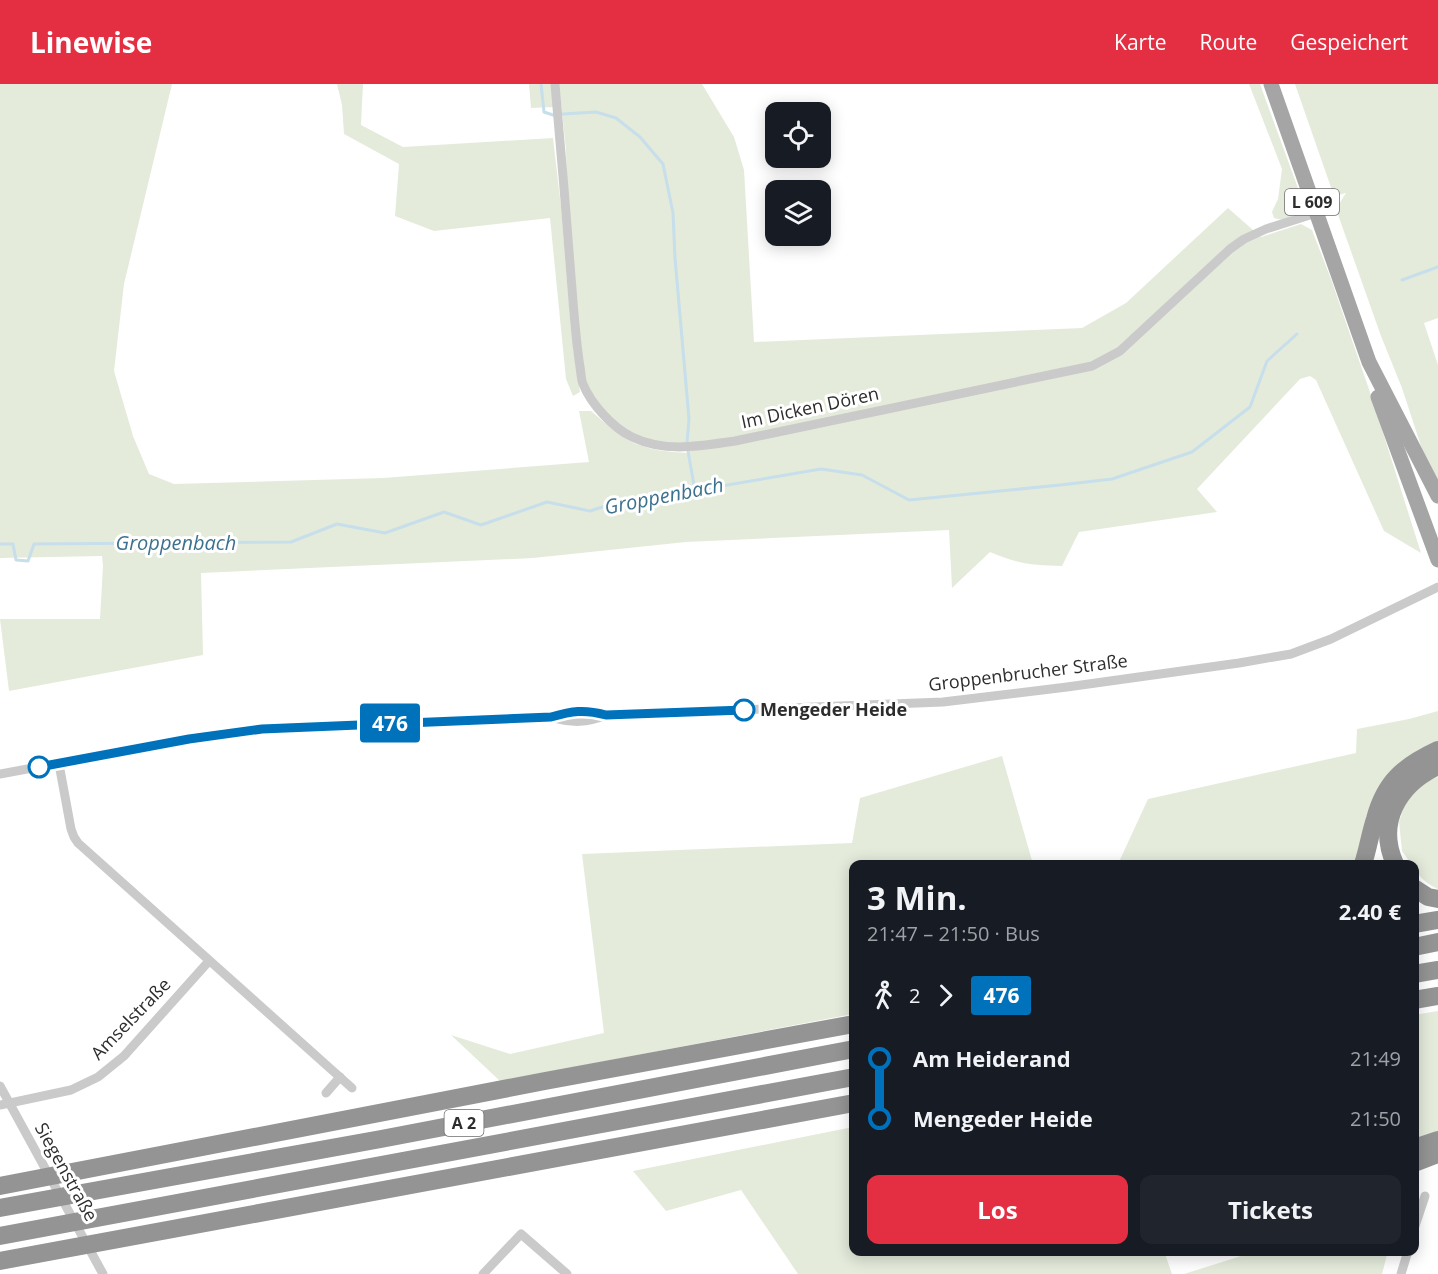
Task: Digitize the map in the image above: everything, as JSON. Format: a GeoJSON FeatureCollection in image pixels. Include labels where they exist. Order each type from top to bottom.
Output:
{"type":"FeatureCollection","features":[{"type":"Feature","properties":{"kind":"highway"},"geometry":{"type":"LineString","coordinates":[[1364,860],[1375,818],[1382,798],[1391,783],[1416,760],[1438,750]]}},
{"type":"Feature","properties":{"kind":"highway"},"geometry":{"type":"LineString","coordinates":[[1393,860],[1388,841],[1389,822],[1394,806],[1413,780],[1438,766]]}},
{"type":"Feature","properties":{"kind":"highway"},"geometry":{"type":"LineString","coordinates":[[1419,891],[1428,897],[1438,899]]}},
{"type":"Feature","properties":{"kind":"highway"},"geometry":{"type":"LineString","coordinates":[[1419,923],[1438,920]]}},
{"type":"Feature","properties":{"kind":"highway"},"geometry":{"type":"LineString","coordinates":[[1419,945],[1438,942]]}},
{"type":"Feature","properties":{"kind":"highway"},"geometry":{"type":"LineString","coordinates":[[1419,973],[1438,970]]}},
{"type":"Feature","properties":{"kind":"highway"},"geometry":{"type":"LineString","coordinates":[[1419,999],[1438,996]]}},
{"type":"Feature","properties":{"kind":"highway"},"geometry":{"type":"LineString","coordinates":[[0,1186],[849,1025]]}},
{"type":"Feature","properties":{"kind":"highway","name":"A 2"},"geometry":{"type":"LineString","coordinates":[[0,1208],[381,1139],[849,1050]]}},
{"type":"Feature","properties":{"kind":"highway","name":"A 2"},"geometry":{"type":"LineString","coordinates":[[0,1236],[849,1078]]}},
{"type":"Feature","properties":{"kind":"highway"},"geometry":{"type":"LineString","coordinates":[[0,1261],[849,1104]]}},
{"type":"Feature","properties":{"kind":"highway"},"geometry":{"type":"LineString","coordinates":[[1419,1146],[1438,1140]]}},
{"type":"Feature","properties":{"kind":"highway"},"geometry":{"type":"LineString","coordinates":[[1419,1161],[1438,1154]]}},
{"type":"Feature","properties":{"kind":"main road","name":"L 609"},"geometry":{"type":"LineString","coordinates":[[1270,84],[1369,362],[1375,388],[1438,560]]}},
{"type":"Feature","properties":{"kind":"main road","name":"L 609"},"geometry":{"type":"LineString","coordinates":[[1369,362],[1438,496]]}},
{"type":"Feature","properties":{"kind":"street","name":"Im Dicken Dören"},"geometry":{"type":"LineString","coordinates":[[555,84],[577,350],[583,384],[596,407],[617,427],[647,443],[667,447],[687,448],[735,441],[1092,366],[1119,351],[1230,249],[1244,239],[1266,229],[1316,213]]}},
{"type":"Feature","properties":{"kind":"street","name":"Groppenbrucher Straße"},"geometry":{"type":"LineString","coordinates":[[0,774],[189,739],[262,729],[551,717],[569,722],[592,721],[606,715],[943,702],[1067,687],[1291,654],[1331,639],[1438,586]]}},
{"type":"Feature","properties":{"kind":"street"},"geometry":{"type":"LineString","coordinates":[[59,764],[71,829],[78,843],[352,1088]]}},
{"type":"Feature","properties":{"kind":"street","name":"Amselstraße"},"geometry":{"type":"LineString","coordinates":[[5,1104],[71,1090],[98,1077],[128,1052],[209,961]]}},
{"type":"Feature","properties":{"kind":"street"},"geometry":{"type":"LineString","coordinates":[[326,1093],[340,1077]]}},
{"type":"Feature","properties":{"kind":"street","name":"Siegenstraße"},"geometry":{"type":"LineString","coordinates":[[0,1086],[5,1104],[103,1274]]}},
{"type":"Feature","properties":{"kind":"street"},"geometry":{"type":"LineString","coordinates":[[1419,1214],[1425,1196]]}},
{"type":"Feature","properties":{"kind":"street"},"geometry":{"type":"LineString","coordinates":[[483,1274],[521,1234],[567,1274]]}},
{"type":"Feature","properties":{"kind":"street"},"geometry":{"type":"LineString","coordinates":[[1401,1274],[1406,1256]]}},
{"type":"Feature","properties":{"kind":"green space"},"geometry":{"type":"Polygon","coordinates":[[[0,84],[172,84],[124,284],[114,371],[133,436],[149,474],[174,484],[383,478],[589,462],[579,411],[591,411],[618,434],[642,446],[688,453],[688,448],[660,445],[626,432],[597,406],[573,348],[580,392],[573,396],[566,379],[550,218],[434,231],[395,216],[399,164],[344,134],[342,105],[337,84],[363,84],[361,125],[403,147],[553,138],[571,330],[566,150],[559,84],[702,84],[734,137],[744,170],[754,342],[1082,328],[1126,303],[1228,208],[1261,237],[1301,224],[1312,230],[1373,401],[1421,553],[1384,531],[1316,380],[1310,376],[1300,379],[1197,489],[1217,512],[1079,532],[1062,566],[1025,563],[990,552],[952,588],[949,530],[686,542],[533,558],[201,573],[203,655],[9,691],[0,619],[100,619],[103,566],[102,556],[0,558],[0,84]]]}},
{"type":"Feature","properties":{"kind":"green space"},"geometry":{"type":"Polygon","coordinates":[[[529,84],[552,84],[554,107],[531,108],[529,84]]]}},
{"type":"Feature","properties":{"kind":"green space"},"geometry":{"type":"Polygon","coordinates":[[[1249,84],[1260,84],[1303,202],[1287,218],[1274,218],[1272,212],[1278,199],[1282,169],[1249,84]]]}},
{"type":"Feature","properties":{"kind":"green space"},"geometry":{"type":"Polygon","coordinates":[[[1295,84],[1438,84],[1438,318],[1424,323],[1438,365],[1438,480],[1422,449],[1336,209],[1346,193],[1334,196],[1295,84]]]}},
{"type":"Feature","properties":{"kind":"green space"},"geometry":{"type":"Polygon","coordinates":[[[1438,711],[1438,743],[1358,860],[1120,860],[1148,799],[1356,753],[1357,729],[1438,711]]]}},
{"type":"Feature","properties":{"kind":"green space"},"geometry":{"type":"Polygon","coordinates":[[[1002,756],[1032,860],[849,860],[849,1015],[500,1081],[451,1035],[510,1054],[604,1033],[582,854],[852,843],[860,798],[1002,756]]]}},
{"type":"Feature","properties":{"kind":"green space"},"geometry":{"type":"Polygon","coordinates":[[[1438,777],[1438,889],[1420,876],[1419,860],[1408,860],[1402,851],[1399,822],[1407,798],[1429,780],[1438,777]]]}},
{"type":"Feature","properties":{"kind":"green space"},"geometry":{"type":"Polygon","coordinates":[[[1438,1011],[1438,1140],[1419,1146],[1419,1014],[1438,1011]]]}},
{"type":"Feature","properties":{"kind":"green space"},"geometry":{"type":"Polygon","coordinates":[[[849,1128],[849,1256],[1166,1256],[1172,1274],[798,1274],[741,1190],[666,1211],[633,1171],[849,1128]]]}},
{"type":"Feature","properties":{"kind":"green space"},"geometry":{"type":"Polygon","coordinates":[[[1241,1256],[1387,1256],[1382,1274],[1184,1274],[1241,1256]]]}},
{"type":"Feature","properties":{"kind":"waterway"},"geometry":{"type":"LineString","coordinates":[[541,84],[544,112],[553,115]]}},
{"type":"Feature","properties":{"kind":"waterway"},"geometry":{"type":"LineString","coordinates":[[563,114],[596,112],[616,118],[640,137],[663,164],[673,213],[689,419],[687,443]]}},
{"type":"Feature","properties":{"kind":"waterway","name":"Groppenbach"},"geometry":{"type":"LineString","coordinates":[[1402,280],[1438,267]]}},
{"type":"Feature","properties":{"kind":"waterway","name":"Groppenbach"},"geometry":{"type":"LineString","coordinates":[[0,544],[13,544],[16,560],[28,561],[34,544],[291,542],[337,524],[385,533],[444,512],[481,525],[547,502],[590,511],[624,500],[663,496],[821,469],[862,475],[909,500],[1112,479],[1192,452],[1250,407],[1267,361],[1297,334]]}},
{"type":"Feature","properties":{"kind":"waterway"},"geometry":{"type":"LineString","coordinates":[[688,451],[695,491]]}},
{"type":"Feature","properties":{"kind":"bus line","name":"476"},"geometry":{"type":"LineString","coordinates":[[39,767],[189,739],[262,729],[551,717],[568,712],[591,711],[606,715],[744,710]]}},
{"type":"Feature","properties":{"kind":"place","name":"Mengeder Heide"},"geometry":{"type":"Point","coordinates":[744,710]}}]}
